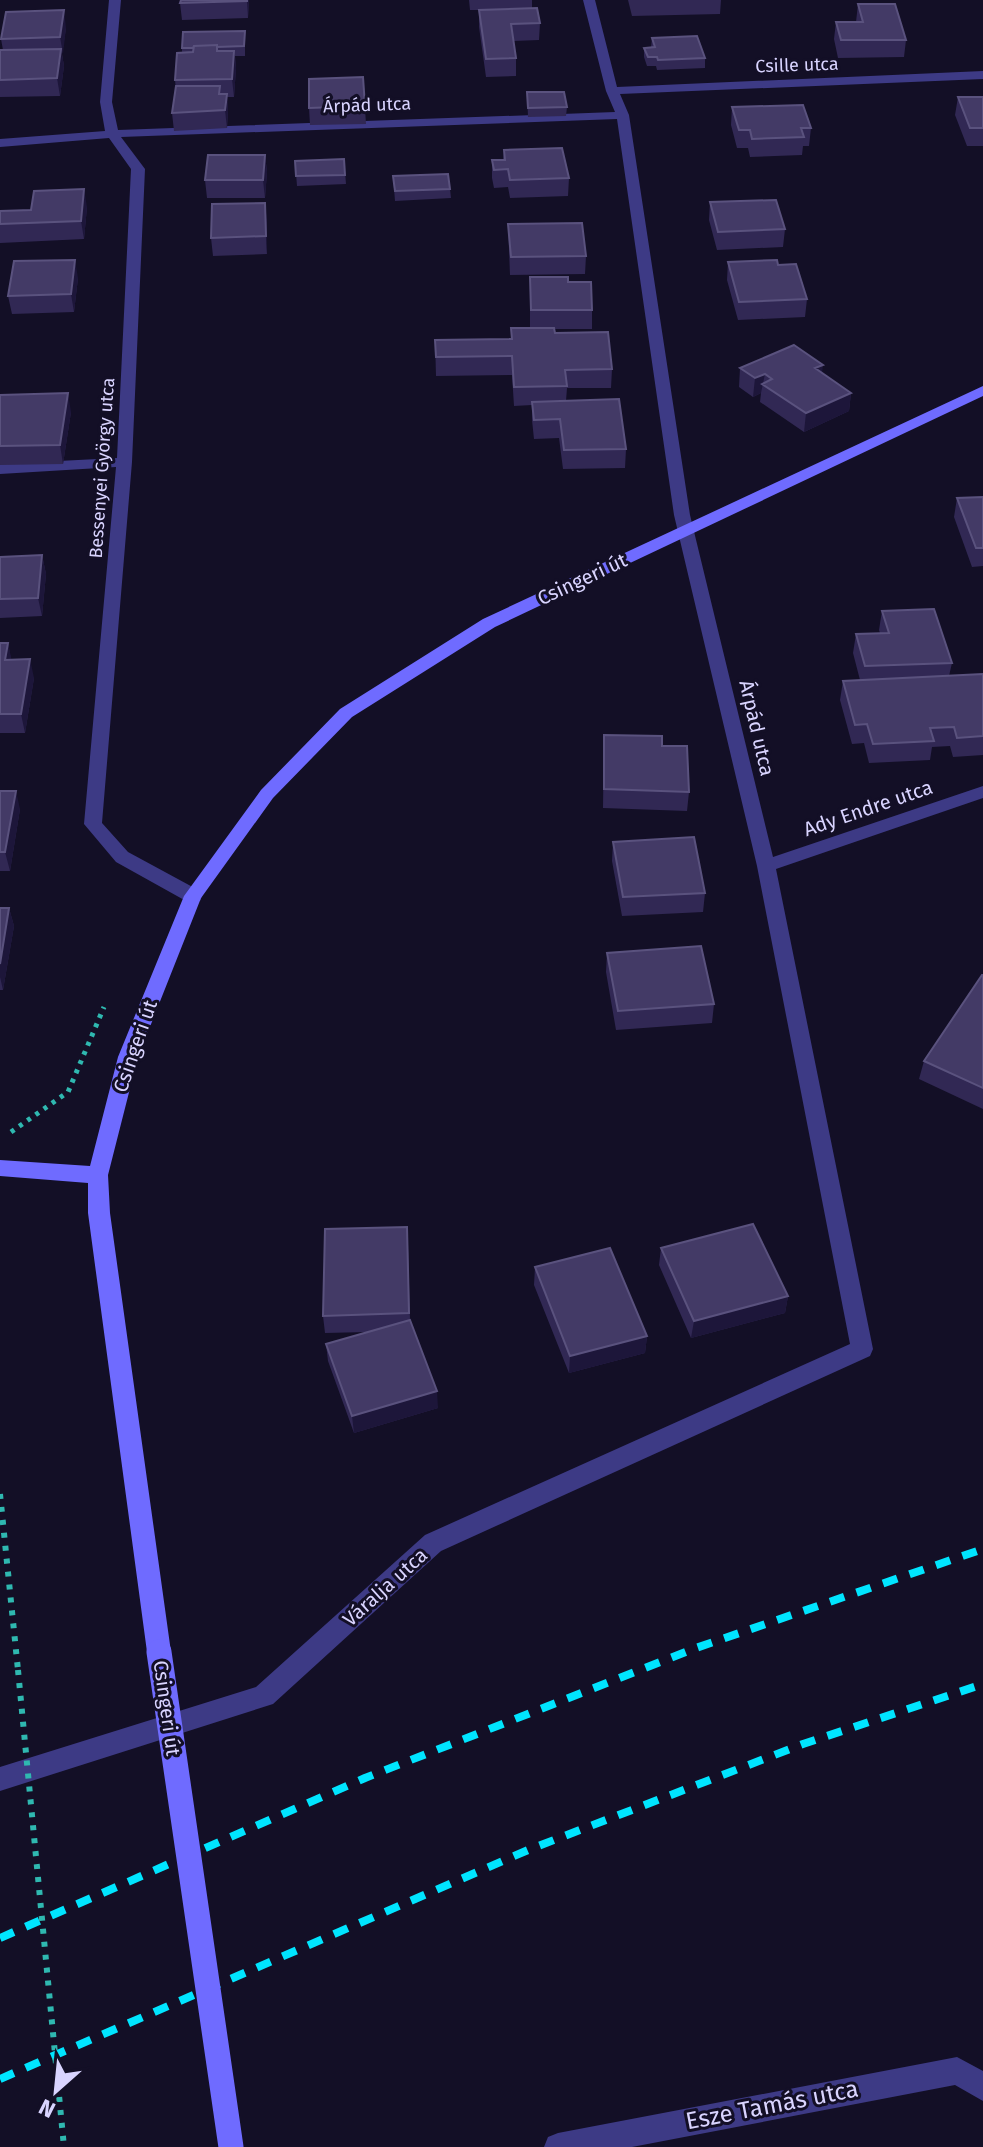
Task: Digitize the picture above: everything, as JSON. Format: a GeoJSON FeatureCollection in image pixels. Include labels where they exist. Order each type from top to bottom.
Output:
{"type":"FeatureCollection","features":[{"type":"Feature","properties":{"kind":"main road","name":"Csingeri út"},"geometry":{"type":"LineString","coordinates":[[231,2147],[99,1213],[98,1175],[128,1057],[193,896],[267,794],[346,713],[489,623],[983,390]]}},
{"type":"Feature","properties":{"kind":"main road"},"geometry":{"type":"LineString","coordinates":[[0,1168],[98,1175]]}},
{"type":"Feature","properties":{"kind":"street","name":"Bessenyei György utca"},"geometry":{"type":"LineString","coordinates":[[115,0],[106,102],[112,134],[138,169],[124,462],[93,824],[122,857],[193,896]]}},
{"type":"Feature","properties":{"kind":"street","name":"Árpád utca"},"geometry":{"type":"LineString","coordinates":[[589,0],[612,91],[623,115],[682,515],[766,866],[862,1349]]}},
{"type":"Feature","properties":{"kind":"street","name":"Csille utca"},"geometry":{"type":"LineString","coordinates":[[612,91],[983,75]]}},
{"type":"Feature","properties":{"kind":"street","name":"Árpád utca"},"geometry":{"type":"LineString","coordinates":[[0,143],[112,134],[623,115]]}},
{"type":"Feature","properties":{"kind":"street"},"geometry":{"type":"LineString","coordinates":[[0,469],[124,462]]}},
{"type":"Feature","properties":{"kind":"street","name":"Ady Endre utca"},"geometry":{"type":"LineString","coordinates":[[766,866],[983,792]]}},
{"type":"Feature","properties":{"kind":"street","name":"Váralja utca"},"geometry":{"type":"LineString","coordinates":[[0,1779],[264,1696],[433,1543],[862,1349]]}},
{"type":"Feature","properties":{"kind":"street","name":"Esze Tamás utca"},"geometry":{"type":"LineString","coordinates":[[558,2147],[957,2071],[983,2087]]}},
{"type":"Feature","properties":{"kind":"path"},"geometry":{"type":"LineString","coordinates":[[0,1494],[64,2147]]}},
{"type":"Feature","properties":{"kind":"building"},"geometry":{"type":"Polygon","coordinates":[[[181,0],[247,0],[247,1],[180,3],[181,0]]]}},
{"type":"Feature","properties":{"kind":"building"},"geometry":{"type":"Polygon","coordinates":[[[858,4],[895,4],[906,40],[841,40],[836,22],[863,22],[858,4]]]}},
{"type":"Feature","properties":{"kind":"building"},"geometry":{"type":"Polygon","coordinates":[[[537,8],[540,23],[511,24],[516,58],[486,59],[479,10],[537,8]]]}},
{"type":"Feature","properties":{"kind":"building"},"geometry":{"type":"Polygon","coordinates":[[[64,10],[60,37],[1,39],[6,12],[64,10]]]}},
{"type":"Feature","properties":{"kind":"building"},"geometry":{"type":"Polygon","coordinates":[[[245,31],[244,46],[182,48],[183,32],[245,31]]]}},
{"type":"Feature","properties":{"kind":"building"},"geometry":{"type":"Polygon","coordinates":[[[697,36],[705,58],[658,60],[657,57],[648,57],[644,48],[655,47],[652,38],[697,36]]]}},
{"type":"Feature","properties":{"kind":"building"},"geometry":{"type":"Polygon","coordinates":[[[217,45],[217,51],[234,51],[232,79],[175,80],[177,53],[193,52],[194,46],[217,45]]]}},
{"type":"Feature","properties":{"kind":"building"},"geometry":{"type":"Polygon","coordinates":[[[61,49],[57,78],[0,80],[0,50],[61,49]]]}},
{"type":"Feature","properties":{"kind":"building"},"geometry":{"type":"Polygon","coordinates":[[[363,77],[365,106],[309,108],[309,79],[363,77]]]}},
{"type":"Feature","properties":{"kind":"building"},"geometry":{"type":"Polygon","coordinates":[[[176,86],[220,86],[219,94],[227,94],[225,110],[172,113],[176,86]]]}},
{"type":"Feature","properties":{"kind":"building"},"geometry":{"type":"Polygon","coordinates":[[[527,92],[564,92],[567,107],[528,108],[527,92]]]}},
{"type":"Feature","properties":{"kind":"building"},"geometry":{"type":"Polygon","coordinates":[[[958,97],[983,97],[983,128],[970,128],[958,97]]]}},
{"type":"Feature","properties":{"kind":"building"},"geometry":{"type":"Polygon","coordinates":[[[803,105],[811,128],[801,128],[804,137],[752,139],[750,130],[739,130],[732,107],[803,105]]]}},
{"type":"Feature","properties":{"kind":"building"},"geometry":{"type":"Polygon","coordinates":[[[562,148],[569,178],[510,180],[508,169],[494,170],[492,160],[505,160],[504,150],[562,148]]]}},
{"type":"Feature","properties":{"kind":"building"},"geometry":{"type":"Polygon","coordinates":[[[208,155],[265,155],[263,180],[205,180],[208,155]]]}},
{"type":"Feature","properties":{"kind":"building"},"geometry":{"type":"Polygon","coordinates":[[[344,159],[345,175],[296,176],[295,161],[344,159]]]}},
{"type":"Feature","properties":{"kind":"building"},"geometry":{"type":"Polygon","coordinates":[[[448,174],[450,189],[395,191],[393,176],[448,174]]]}},
{"type":"Feature","properties":{"kind":"building"},"geometry":{"type":"Polygon","coordinates":[[[84,189],[81,221],[0,224],[0,211],[31,210],[34,191],[84,189]]]}},
{"type":"Feature","properties":{"kind":"building"},"geometry":{"type":"Polygon","coordinates":[[[776,200],[785,229],[718,232],[710,202],[776,200]]]}},
{"type":"Feature","properties":{"kind":"building"},"geometry":{"type":"Polygon","coordinates":[[[265,203],[266,236],[211,238],[212,204],[265,203]]]}},
{"type":"Feature","properties":{"kind":"building"},"geometry":{"type":"Polygon","coordinates":[[[582,223],[586,256],[511,257],[508,224],[582,223]]]}},
{"type":"Feature","properties":{"kind":"building"},"geometry":{"type":"Polygon","coordinates":[[[75,260],[71,294],[8,296],[14,261],[75,260]]]}},
{"type":"Feature","properties":{"kind":"building"},"geometry":{"type":"Polygon","coordinates":[[[777,260],[778,265],[796,264],[807,299],[739,302],[728,262],[777,260]]]}},
{"type":"Feature","properties":{"kind":"building"},"geometry":{"type":"Polygon","coordinates":[[[530,277],[568,277],[568,282],[591,282],[592,310],[531,310],[530,277]]]}},
{"type":"Feature","properties":{"kind":"building"},"geometry":{"type":"Polygon","coordinates":[[[511,328],[554,328],[555,333],[608,332],[612,369],[565,370],[567,386],[514,387],[512,356],[436,357],[435,340],[512,339],[511,328]]]}},
{"type":"Feature","properties":{"kind":"building"},"geometry":{"type":"Polygon","coordinates":[[[794,345],[823,365],[815,368],[851,393],[806,413],[762,384],[772,379],[765,374],[755,378],[740,368],[794,345]]]}},
{"type":"Feature","properties":{"kind":"building"},"geometry":{"type":"Polygon","coordinates":[[[68,393],[60,445],[0,446],[0,395],[68,393]]]}},
{"type":"Feature","properties":{"kind":"building"},"geometry":{"type":"Polygon","coordinates":[[[619,399],[626,449],[564,450],[560,419],[534,420],[532,402],[619,399]]]}},
{"type":"Feature","properties":{"kind":"building"},"geometry":{"type":"Polygon","coordinates":[[[983,497],[983,548],[976,548],[957,498],[983,497]]]}},
{"type":"Feature","properties":{"kind":"building"},"geometry":{"type":"Polygon","coordinates":[[[42,555],[38,598],[0,599],[0,557],[42,555]]]}},
{"type":"Feature","properties":{"kind":"building"},"geometry":{"type":"Polygon","coordinates":[[[934,609],[952,663],[865,666],[856,634],[889,633],[882,611],[934,609]]]}},
{"type":"Feature","properties":{"kind":"building"},"geometry":{"type":"Polygon","coordinates":[[[0,643],[8,643],[5,660],[30,659],[21,714],[0,714],[0,643]]]}},
{"type":"Feature","properties":{"kind":"building"},"geometry":{"type":"Polygon","coordinates":[[[983,674],[983,736],[957,738],[954,727],[930,728],[934,741],[873,744],[867,724],[855,725],[843,681],[983,674]]]}},
{"type":"Feature","properties":{"kind":"building"},"geometry":{"type":"Polygon","coordinates":[[[604,735],[662,736],[662,746],[687,746],[689,792],[604,789],[604,735]]]}},
{"type":"Feature","properties":{"kind":"building"},"geometry":{"type":"Polygon","coordinates":[[[0,791],[16,791],[5,852],[0,852],[0,791]]]}},
{"type":"Feature","properties":{"kind":"building"},"geometry":{"type":"Polygon","coordinates":[[[694,837],[705,893],[623,897],[613,842],[694,837]]]}},
{"type":"Feature","properties":{"kind":"building"},"geometry":{"type":"Polygon","coordinates":[[[0,908],[9,908],[0,964],[0,908]]]}},
{"type":"Feature","properties":{"kind":"building"},"geometry":{"type":"Polygon","coordinates":[[[701,946],[714,1004],[618,1011],[607,953],[701,946]]]}},
{"type":"Feature","properties":{"kind":"building"},"geometry":{"type":"Polygon","coordinates":[[[983,975],[983,1088],[924,1061],[983,975]]]}},
{"type":"Feature","properties":{"kind":"building"},"geometry":{"type":"Polygon","coordinates":[[[753,1224],[788,1296],[694,1321],[661,1248],[753,1224]]]}},
{"type":"Feature","properties":{"kind":"building"},"geometry":{"type":"Polygon","coordinates":[[[407,1227],[409,1313],[323,1316],[325,1229],[407,1227]]]}},
{"type":"Feature","properties":{"kind":"building"},"geometry":{"type":"Polygon","coordinates":[[[610,1248],[647,1336],[570,1356],[535,1267],[610,1248]]]}},
{"type":"Feature","properties":{"kind":"building"},"geometry":{"type":"Polygon","coordinates":[[[410,1320],[437,1391],[352,1416],[326,1344],[410,1320]]]}},
{"type":"Feature","properties":{"kind":"railway"},"geometry":{"type":"LineString","coordinates":[[0,1938],[365,1778],[693,1649],[983,1549]]}},
{"type":"Feature","properties":{"kind":"railway"},"geometry":{"type":"LineString","coordinates":[[0,2079],[528,1850],[803,1744],[983,1684]]}}]}
